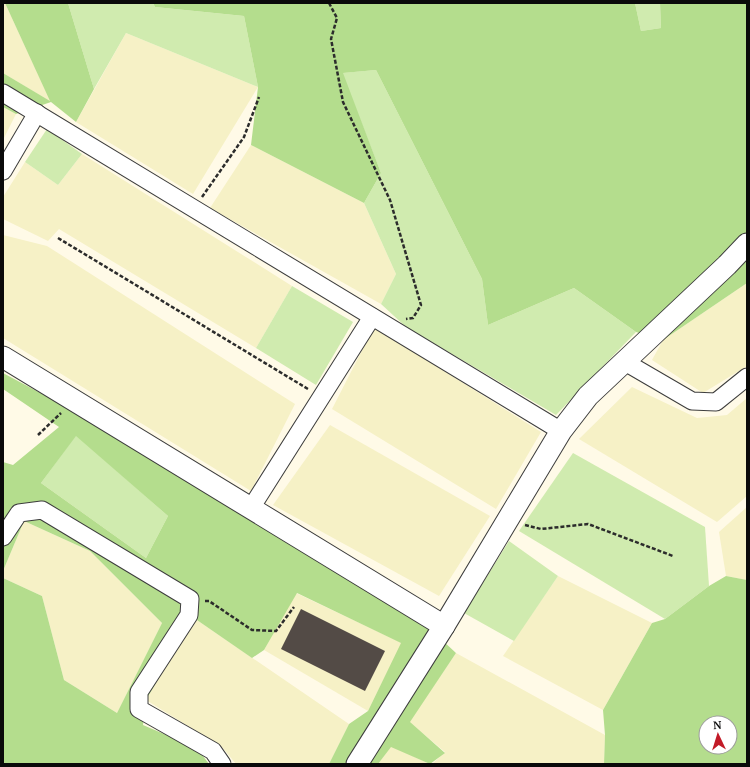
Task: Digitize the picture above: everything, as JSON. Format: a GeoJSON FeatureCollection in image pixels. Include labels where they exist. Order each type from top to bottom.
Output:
{"type":"FeatureCollection","features":[{"type":"Feature","properties":{"kind":"street"},"geometry":{"type":"LineString","coordinates":[[3,93],[561,431]]}},
{"type":"Feature","properties":{"kind":"street"},"geometry":{"type":"LineString","coordinates":[[3,171],[37,113]]}},
{"type":"Feature","properties":{"kind":"street"},"geometry":{"type":"LineString","coordinates":[[357,764],[444,626],[561,431],[588,396],[721,271],[747,244]]}},
{"type":"Feature","properties":{"kind":"street"},"geometry":{"type":"LineString","coordinates":[[251,508],[372,317]]}},
{"type":"Feature","properties":{"kind":"street"},"geometry":{"type":"LineString","coordinates":[[3,357],[444,626]]}},
{"type":"Feature","properties":{"kind":"street"},"geometry":{"type":"LineString","coordinates":[[625,362],[692,401],[716,402],[747,377]]}},
{"type":"Feature","properties":{"kind":"street"},"geometry":{"type":"LineString","coordinates":[[3,537],[19,514],[42,510],[190,599],[189,615],[139,692],[139,709],[213,751],[222,764]]}},
{"type":"Feature","properties":{"kind":"path"},"geometry":{"type":"LineString","coordinates":[[329,3],[337,18],[331,39],[343,102],[390,200],[421,305],[413,318],[401,320]]}},
{"type":"Feature","properties":{"kind":"path"},"geometry":{"type":"LineString","coordinates":[[194,209],[244,137],[259,97]]}},
{"type":"Feature","properties":{"kind":"path"},"geometry":{"type":"LineString","coordinates":[[58,238],[322,397]]}},
{"type":"Feature","properties":{"kind":"path"},"geometry":{"type":"LineString","coordinates":[[38,435],[74,400]]}},
{"type":"Feature","properties":{"kind":"path"},"geometry":{"type":"LineString","coordinates":[[507,520],[541,529],[588,524],[673,556]]}},
{"type":"Feature","properties":{"kind":"path"},"geometry":{"type":"LineString","coordinates":[[190,599],[209,601],[252,630],[276,631],[294,607]]}},
{"type":"Feature","properties":{"kind":"shaded area"},"geometry":{"type":"Polygon","coordinates":[[[3,3],[5,3],[51,102],[3,73],[3,3]]]}},
{"type":"Feature","properties":{"kind":"shaded area"},"geometry":{"type":"Polygon","coordinates":[[[126,33],[258,87],[193,194],[76,122],[126,33]]]}},
{"type":"Feature","properties":{"kind":"shaded area"},"geometry":{"type":"Polygon","coordinates":[[[3,107],[16,114],[3,140],[3,107]]]}},
{"type":"Feature","properties":{"kind":"shaded area"},"geometry":{"type":"Polygon","coordinates":[[[251,145],[364,203],[396,274],[381,304],[210,208],[251,145]]]}},
{"type":"Feature","properties":{"kind":"shaded area"},"geometry":{"type":"Polygon","coordinates":[[[82,154],[292,286],[256,348],[59,229],[48,241],[3,219],[3,197],[25,162],[58,185],[82,154]]]}},
{"type":"Feature","properties":{"kind":"shaded area"},"geometry":{"type":"Polygon","coordinates":[[[3,235],[47,246],[295,404],[251,491],[3,338],[3,235]]]}},
{"type":"Feature","properties":{"kind":"shaded area"},"geometry":{"type":"Polygon","coordinates":[[[747,283],[747,366],[703,393],[652,360],[663,340],[747,283]]]}},
{"type":"Feature","properties":{"kind":"shaded area"},"geometry":{"type":"Polygon","coordinates":[[[374,327],[541,432],[496,509],[332,409],[374,327]]]}},
{"type":"Feature","properties":{"kind":"shaded area"},"geometry":{"type":"Polygon","coordinates":[[[632,387],[697,418],[727,415],[747,398],[747,496],[717,522],[579,439],[632,387]]]}},
{"type":"Feature","properties":{"kind":"shaded area"},"geometry":{"type":"Polygon","coordinates":[[[330,425],[490,516],[439,596],[273,505],[330,425]]]}},
{"type":"Feature","properties":{"kind":"shaded area"},"geometry":{"type":"Polygon","coordinates":[[[747,507],[747,580],[726,576],[719,532],[747,507]]]}},
{"type":"Feature","properties":{"kind":"shaded area"},"geometry":{"type":"Polygon","coordinates":[[[24,521],[90,551],[162,623],[117,713],[64,680],[42,596],[3,578],[3,571],[24,521]]]}},
{"type":"Feature","properties":{"kind":"shaded area"},"geometry":{"type":"Polygon","coordinates":[[[558,576],[652,623],[603,710],[503,656],[558,576]]]}},
{"type":"Feature","properties":{"kind":"shaded area"},"geometry":{"type":"Polygon","coordinates":[[[296,593],[402,643],[368,711],[264,650],[296,593]]]}},
{"type":"Feature","properties":{"kind":"shaded area"},"geometry":{"type":"Polygon","coordinates":[[[194,618],[349,724],[329,764],[236,764],[222,747],[146,700],[194,618]]]}},
{"type":"Feature","properties":{"kind":"shaded area"},"geometry":{"type":"Polygon","coordinates":[[[456,653],[605,735],[604,764],[432,764],[445,752],[409,722],[456,653]]]}},
{"type":"Feature","properties":{"kind":"shaded area"},"geometry":{"type":"Polygon","coordinates":[[[391,746],[430,764],[378,764],[391,746]]]}},
{"type":"Feature","properties":{"kind":"green space"},"geometry":{"type":"Polygon","coordinates":[[[5,3],[68,3],[94,89],[76,122],[51,102],[16,114],[3,107],[3,73],[50,101],[5,3]]]}},
{"type":"Feature","properties":{"kind":"green space"},"geometry":{"type":"Polygon","coordinates":[[[68,3],[153,3],[155,7],[244,16],[258,87],[126,33],[94,89],[68,3]]]}},
{"type":"Feature","properties":{"kind":"green space"},"geometry":{"type":"Polygon","coordinates":[[[153,3],[635,3],[641,31],[661,28],[660,3],[747,3],[747,283],[663,340],[636,332],[574,288],[488,325],[482,279],[376,70],[343,73],[381,173],[364,203],[251,145],[258,87],[244,16],[155,7],[153,3]]]}},
{"type":"Feature","properties":{"kind":"green space"},"geometry":{"type":"Polygon","coordinates":[[[635,3],[660,3],[661,28],[641,31],[635,3]]]}},
{"type":"Feature","properties":{"kind":"green space"},"geometry":{"type":"Polygon","coordinates":[[[376,70],[482,279],[488,325],[574,288],[636,332],[556,415],[406,327],[381,304],[396,274],[364,203],[381,173],[342,73],[376,70]]]}},
{"type":"Feature","properties":{"kind":"green space"},"geometry":{"type":"Polygon","coordinates":[[[47,129],[82,154],[58,185],[25,162],[47,129]]]}},
{"type":"Feature","properties":{"kind":"green space"},"geometry":{"type":"Polygon","coordinates":[[[292,286],[353,322],[316,385],[256,348],[292,286]]]}},
{"type":"Feature","properties":{"kind":"green space"},"geometry":{"type":"Polygon","coordinates":[[[3,373],[89,419],[428,627],[456,653],[410,722],[445,753],[430,764],[391,747],[378,764],[329,764],[349,724],[368,711],[401,643],[297,593],[264,650],[252,658],[194,618],[146,700],[143,725],[197,748],[209,764],[3,764],[3,578],[42,596],[64,680],[117,713],[162,623],[90,551],[24,521],[3,571],[3,462],[13,465],[59,427],[3,389],[3,373]],[[76,436],[41,483],[146,558],[168,516],[76,436]]]}},
{"type":"Feature","properties":{"kind":"green space"},"geometry":{"type":"Polygon","coordinates":[[[76,435],[168,516],[146,558],[41,483],[76,435]]]}},
{"type":"Feature","properties":{"kind":"green space"},"geometry":{"type":"Polygon","coordinates":[[[573,453],[705,527],[709,586],[665,619],[519,531],[573,453]]]}},
{"type":"Feature","properties":{"kind":"green space"},"geometry":{"type":"Polygon","coordinates":[[[509,541],[558,576],[514,641],[464,613],[509,541]]]}},
{"type":"Feature","properties":{"kind":"green space"},"geometry":{"type":"Polygon","coordinates":[[[726,576],[747,580],[747,764],[604,764],[605,735],[603,710],[652,623],[665,619],[709,586],[726,576]]]}},
{"type":"Feature","properties":{"kind":"building"},"geometry":{"type":"Polygon","coordinates":[[[301,609],[385,651],[365,691],[281,649],[301,609]]]}}]}
